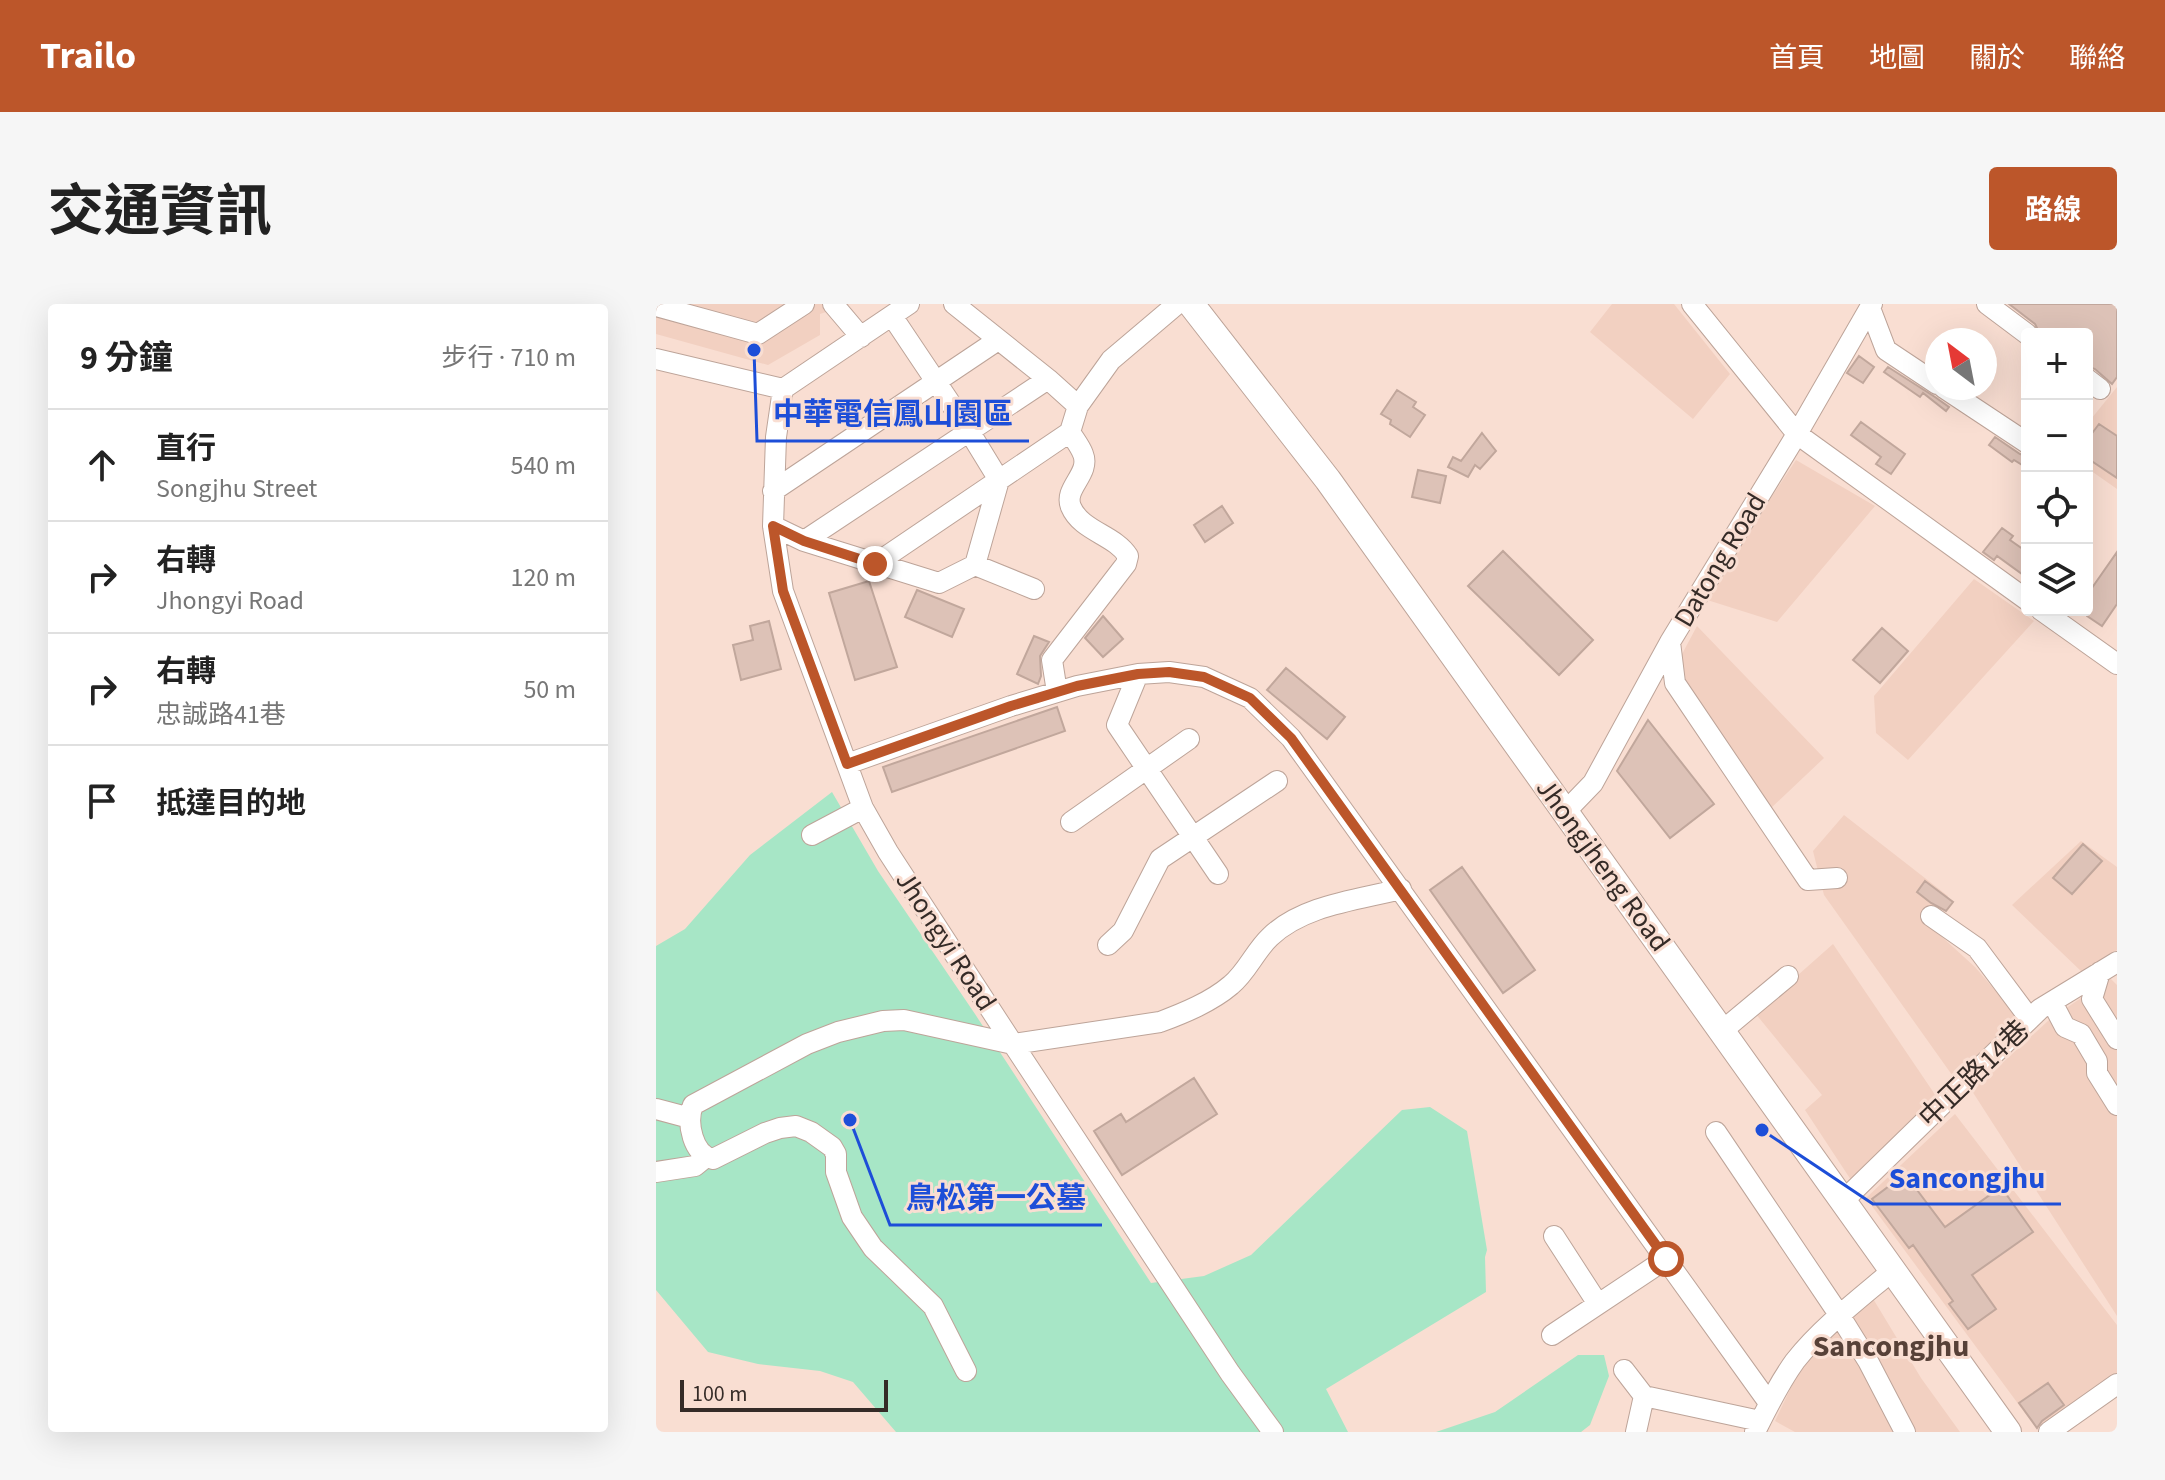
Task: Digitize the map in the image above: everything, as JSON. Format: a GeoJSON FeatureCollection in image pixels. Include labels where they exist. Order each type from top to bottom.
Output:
{"type":"FeatureCollection","features":[{"type":"Feature","properties":{"kind":"main road","name":"Jhongjheng Road"},"geometry":{"type":"LineString","coordinates":[[1191,304],[1328,480],[2008,1432]]}},
{"type":"Feature","properties":{"kind":"street"},"geometry":{"type":"LineString","coordinates":[[656,306],[758,334],[804,304]]}},
{"type":"Feature","properties":{"kind":"street"},"geometry":{"type":"LineString","coordinates":[[833,304],[861,337]]}},
{"type":"Feature","properties":{"kind":"street"},"geometry":{"type":"LineString","coordinates":[[954,304],[1078,406]]}},
{"type":"Feature","properties":{"kind":"street"},"geometry":{"type":"LineString","coordinates":[[875,564],[1070,432],[1078,406],[1111,360],[1177,304]]}},
{"type":"Feature","properties":{"kind":"street"},"geometry":{"type":"LineString","coordinates":[[1692,304],[1797,434],[2021,596]]}},
{"type":"Feature","properties":{"kind":"street"},"geometry":{"type":"LineString","coordinates":[[1987,304],[2021,330]]}},
{"type":"Feature","properties":{"kind":"street"},"geometry":{"type":"LineString","coordinates":[[1871,306],[1886,350],[1925,376]]}},
{"type":"Feature","properties":{"kind":"street","name":"Datong Road"},"geometry":{"type":"LineString","coordinates":[[1565,812],[1593,783],[1670,642],[1871,306]]}},
{"type":"Feature","properties":{"kind":"street"},"geometry":{"type":"LineString","coordinates":[[656,359],[783,389],[900,310],[936,382],[999,480],[975,565],[939,583],[804,541],[773,526]]}},
{"type":"Feature","properties":{"kind":"street"},"geometry":{"type":"LineString","coordinates":[[773,491],[998,340]]}},
{"type":"Feature","properties":{"kind":"street"},"geometry":{"type":"LineString","coordinates":[[804,541],[1048,379]]}},
{"type":"Feature","properties":{"kind":"street","name":"Jhongyi Road"},"geometry":{"type":"LineString","coordinates":[[783,389],[773,491],[773,526],[783,591],[863,808],[888,852],[1013,1044],[1221,1360],[1273,1432]]}},
{"type":"Feature","properties":{"kind":"street"},"geometry":{"type":"LineString","coordinates":[[1962,400],[2021,439]]}},
{"type":"Feature","properties":{"kind":"street"},"geometry":{"type":"LineString","coordinates":[[1057,692],[1052,660],[1126,564],[1128,556],[1122,547],[1077,517],[1070,504],[1069,496],[1085,468],[1084,455],[1070,432]]}},
{"type":"Feature","properties":{"kind":"street"},"geometry":{"type":"LineString","coordinates":[[975,565],[1034,589]]}},
{"type":"Feature","properties":{"kind":"street"},"geometry":{"type":"LineString","coordinates":[[2049,616],[2117,664]]}},
{"type":"Feature","properties":{"kind":"street"},"geometry":{"type":"LineString","coordinates":[[1670,642],[1675,683],[1808,880],[1837,878]]}},
{"type":"Feature","properties":{"kind":"street"},"geometry":{"type":"LineString","coordinates":[[847,764],[1011,706],[1138,674],[1169,672],[1204,677],[1250,698],[1291,738],[1666,1259],[1761,1419]]}},
{"type":"Feature","properties":{"kind":"street"},"geometry":{"type":"LineString","coordinates":[[1138,674],[1117,725],[1218,874]]}},
{"type":"Feature","properties":{"kind":"street"},"geometry":{"type":"LineString","coordinates":[[1071,822],[1189,739]]}},
{"type":"Feature","properties":{"kind":"street"},"geometry":{"type":"LineString","coordinates":[[1108,945],[1123,931],[1160,859],[1277,781]]}},
{"type":"Feature","properties":{"kind":"street"},"geometry":{"type":"LineString","coordinates":[[812,835],[863,808]]}},
{"type":"Feature","properties":{"kind":"street"},"geometry":{"type":"LineString","coordinates":[[966,1371],[933,1306],[873,1248],[852,1217],[836,1172],[836,1154],[832,1147],[796,1126],[765,1133],[713,1159],[706,1157],[698,1150],[690,1125],[693,1105],[807,1044],[863,1025],[904,1020],[1013,1044],[1160,1022],[1232,985],[1270,937],[1295,920],[1311,912],[1401,889]]}},
{"type":"Feature","properties":{"kind":"street"},"geometry":{"type":"LineString","coordinates":[[1931,916],[1977,948],[2030,1019]]}},
{"type":"Feature","properties":{"kind":"street"},"geometry":{"type":"LineString","coordinates":[[2109,967],[2092,999],[2117,1039]]}},
{"type":"Feature","properties":{"kind":"street","name":"中正路14巷"},"geometry":{"type":"LineString","coordinates":[[1842,1202],[2030,1019],[2109,967]]}},
{"type":"Feature","properties":{"kind":"street"},"geometry":{"type":"LineString","coordinates":[[1722,1031],[1788,976]]}},
{"type":"Feature","properties":{"kind":"street"},"geometry":{"type":"LineString","coordinates":[[2052,1002],[2065,1027],[2081,1034],[2097,1061],[2097,1073],[2117,1105]]}},
{"type":"Feature","properties":{"kind":"street"},"geometry":{"type":"LineString","coordinates":[[656,1109],[690,1118]]}},
{"type":"Feature","properties":{"kind":"street"},"geometry":{"type":"LineString","coordinates":[[1716,1132],[1840,1316],[1868,1361],[1905,1432]]}},
{"type":"Feature","properties":{"kind":"street"},"geometry":{"type":"LineString","coordinates":[[656,1172],[695,1166],[706,1157]]}},
{"type":"Feature","properties":{"kind":"street"},"geometry":{"type":"LineString","coordinates":[[1554,1236],[1598,1304]]}},
{"type":"Feature","properties":{"kind":"street"},"geometry":{"type":"LineString","coordinates":[[1552,1335],[1666,1259]]}},
{"type":"Feature","properties":{"kind":"street"},"geometry":{"type":"LineString","coordinates":[[1761,1419],[1795,1361],[1824,1329],[1892,1271]]}},
{"type":"Feature","properties":{"kind":"street"},"geometry":{"type":"LineString","coordinates":[[1624,1370],[1644,1396],[1761,1419]]}},
{"type":"Feature","properties":{"kind":"street"},"geometry":{"type":"LineString","coordinates":[[2049,1432],[2117,1384]]}},
{"type":"Feature","properties":{"kind":"street"},"geometry":{"type":"LineString","coordinates":[[1636,1432],[1644,1396]]}},
{"type":"Feature","properties":{"kind":"shaded area"},"geometry":{"type":"Polygon","coordinates":[[[656,304],[850,304],[820,314],[820,335],[768,365],[656,334],[656,304]]]}},
{"type":"Feature","properties":{"kind":"shaded area"},"geometry":{"type":"Polygon","coordinates":[[[1612,304],[1674,304],[1730,374],[1693,419],[1590,332],[1612,304]]]}},
{"type":"Feature","properties":{"kind":"shaded area"},"geometry":{"type":"Polygon","coordinates":[[[2117,387],[2117,489],[2093,472],[2093,417],[2117,387]]]}},
{"type":"Feature","properties":{"kind":"shaded area"},"geometry":{"type":"Polygon","coordinates":[[[1796,460],[1875,506],[1777,622],[1704,599],[1796,460]]]}},
{"type":"Feature","properties":{"kind":"shaded area"},"geometry":{"type":"Polygon","coordinates":[[[1974,579],[2021,612],[2021,616],[2034,621],[1908,760],[1876,733],[1874,696],[1974,579]]]}},
{"type":"Feature","properties":{"kind":"shaded area"},"geometry":{"type":"Polygon","coordinates":[[[1697,626],[1824,758],[1771,808],[1683,682],[1681,656],[1697,626]]]}},
{"type":"Feature","properties":{"kind":"shaded area"},"geometry":{"type":"Polygon","coordinates":[[[1844,815],[1948,896],[1931,927],[1975,967],[2017,1016],[1957,1082],[1824,895],[1813,851],[1844,815]]]}},
{"type":"Feature","properties":{"kind":"shaded area"},"geometry":{"type":"Polygon","coordinates":[[[2081,841],[2117,867],[2117,950],[2082,972],[2012,905],[2081,841]]]}},
{"type":"Feature","properties":{"kind":"shaded area"},"geometry":{"type":"Polygon","coordinates":[[[1833,944],[1938,1099],[1853,1183],[1805,1110],[1822,1095],[1755,1013],[1833,944]]]}},
{"type":"Feature","properties":{"kind":"shaded area"},"geometry":{"type":"Polygon","coordinates":[[[2110,978],[2117,985],[2117,1316],[1972,1091],[2049,1020],[2110,978]]]}},
{"type":"Feature","properties":{"kind":"shaded area"},"geometry":{"type":"Polygon","coordinates":[[[1955,1114],[2117,1325],[2117,1373],[2036,1428],[1866,1198],[1955,1114]]]}},
{"type":"Feature","properties":{"kind":"shaded area"},"geometry":{"type":"Polygon","coordinates":[[[1872,1297],[1921,1378],[1960,1432],[1795,1432],[1775,1421],[1803,1362],[1872,1297]]]}},
{"type":"Feature","properties":{"kind":"green space"},"geometry":{"type":"Polygon","coordinates":[[[832,792],[878,871],[1151,1283],[1204,1276],[1251,1255],[1402,1110],[1430,1107],[1467,1131],[1487,1250],[1486,1292],[1326,1389],[1348,1432],[896,1432],[853,1382],[820,1371],[758,1364],[708,1352],[656,1290],[656,946],[685,929],[750,855],[832,792]]]}},
{"type":"Feature","properties":{"kind":"green space"},"geometry":{"type":"Polygon","coordinates":[[[1578,1355],[1604,1355],[1609,1376],[1590,1425],[1581,1432],[1436,1432],[1495,1412],[1578,1355]]]}},
{"type":"Feature","properties":{"kind":"building"},"geometry":{"type":"Polygon","coordinates":[[[2009,304],[2117,304],[2117,377],[2112,384],[2093,368],[2093,328],[2037,328],[2009,304]]]}},
{"type":"Feature","properties":{"kind":"building"},"geometry":{"type":"Polygon","coordinates":[[[1859,356],[1874,367],[1863,383],[1847,373],[1859,356]]]}},
{"type":"Feature","properties":{"kind":"building"},"geometry":{"type":"Polygon","coordinates":[[[1888,367],[1925,391],[1925,395],[1920,397],[1884,372],[1888,367]]]}},
{"type":"Feature","properties":{"kind":"building"},"geometry":{"type":"Polygon","coordinates":[[[1397,390],[1416,402],[1413,407],[1425,415],[1410,437],[1381,414],[1397,390]]]}},
{"type":"Feature","properties":{"kind":"building"},"geometry":{"type":"Polygon","coordinates":[[[1932,400],[1939,400],[1949,407],[1946,411],[1932,400]]]}},
{"type":"Feature","properties":{"kind":"building"},"geometry":{"type":"Polygon","coordinates":[[[1861,422],[1905,454],[1891,474],[1876,464],[1881,457],[1851,435],[1861,422]]]}},
{"type":"Feature","properties":{"kind":"building"},"geometry":{"type":"Polygon","coordinates":[[[2099,424],[2117,436],[2117,478],[2093,462],[2093,432],[2099,424]]]}},
{"type":"Feature","properties":{"kind":"building"},"geometry":{"type":"Polygon","coordinates":[[[1482,433],[1496,451],[1480,469],[1475,465],[1468,477],[1448,467],[1453,457],[1461,461],[1482,433]]]}},
{"type":"Feature","properties":{"kind":"building"},"geometry":{"type":"Polygon","coordinates":[[[1995,437],[2021,454],[2021,464],[2014,460],[2012,462],[1989,445],[1995,437]]]}},
{"type":"Feature","properties":{"kind":"building"},"geometry":{"type":"Polygon","coordinates":[[[1418,470],[1446,476],[1440,503],[1412,497],[1418,470]]]}},
{"type":"Feature","properties":{"kind":"building"},"geometry":{"type":"Polygon","coordinates":[[[1222,506],[1233,523],[1205,542],[1194,525],[1222,506]]]}},
{"type":"Feature","properties":{"kind":"building"},"geometry":{"type":"Polygon","coordinates":[[[2002,528],[2013,536],[2010,540],[2021,548],[2021,573],[1997,556],[1994,560],[1983,552],[2002,528]]]}},
{"type":"Feature","properties":{"kind":"building"},"geometry":{"type":"Polygon","coordinates":[[[1503,551],[1593,640],[1559,675],[1468,586],[1503,551]]]}},
{"type":"Feature","properties":{"kind":"building"},"geometry":{"type":"Polygon","coordinates":[[[2117,552],[2117,604],[2102,626],[2087,616],[2093,616],[2093,586],[2117,552]]]}},
{"type":"Feature","properties":{"kind":"building"},"geometry":{"type":"Polygon","coordinates":[[[869,581],[897,667],[855,680],[829,593],[869,581]]]}},
{"type":"Feature","properties":{"kind":"building"},"geometry":{"type":"Polygon","coordinates":[[[917,590],[964,609],[952,637],[905,617],[917,590]]]}},
{"type":"Feature","properties":{"kind":"building"},"geometry":{"type":"Polygon","coordinates":[[[1103,616],[1123,639],[1103,657],[1085,638],[1103,616]]]}},
{"type":"Feature","properties":{"kind":"building"},"geometry":{"type":"Polygon","coordinates":[[[769,621],[781,669],[741,680],[733,645],[753,640],[750,626],[769,621]]]}},
{"type":"Feature","properties":{"kind":"building"},"geometry":{"type":"Polygon","coordinates":[[[1882,628],[1908,651],[1880,683],[1853,660],[1882,628]]]}},
{"type":"Feature","properties":{"kind":"building"},"geometry":{"type":"Polygon","coordinates":[[[1034,636],[1049,642],[1040,656],[1041,676],[1038,684],[1017,674],[1034,636]]]}},
{"type":"Feature","properties":{"kind":"building"},"geometry":{"type":"Polygon","coordinates":[[[1286,668],[1345,717],[1327,739],[1267,690],[1286,668]]]}},
{"type":"Feature","properties":{"kind":"building"},"geometry":{"type":"Polygon","coordinates":[[[1057,707],[1065,731],[892,792],[883,767],[1057,707]]]}},
{"type":"Feature","properties":{"kind":"building"},"geometry":{"type":"Polygon","coordinates":[[[1648,720],[1714,804],[1670,838],[1617,771],[1648,720]]]}},
{"type":"Feature","properties":{"kind":"building"},"geometry":{"type":"Polygon","coordinates":[[[2083,844],[2102,861],[2072,894],[2053,878],[2083,844]]]}},
{"type":"Feature","properties":{"kind":"building"},"geometry":{"type":"Polygon","coordinates":[[[1462,867],[1535,970],[1503,993],[1430,890],[1462,867]]]}},
{"type":"Feature","properties":{"kind":"building"},"geometry":{"type":"Polygon","coordinates":[[[1925,881],[1953,902],[1946,911],[1917,892],[1925,881]]]}},
{"type":"Feature","properties":{"kind":"building"},"geometry":{"type":"Polygon","coordinates":[[[1194,1078],[1217,1114],[1122,1175],[1094,1131],[1121,1114],[1126,1122],[1194,1078]]]}},
{"type":"Feature","properties":{"kind":"building"},"geometry":{"type":"Polygon","coordinates":[[[1905,1174],[1945,1227],[2001,1187],[2033,1232],[1972,1275],[1996,1309],[1968,1329],[1949,1304],[1953,1301],[1913,1245],[1909,1248],[1872,1199],[1905,1174]]]}},
{"type":"Feature","properties":{"kind":"building"},"geometry":{"type":"Polygon","coordinates":[[[2048,1383],[2064,1405],[2037,1428],[2019,1403],[2048,1383]]]}},
{"type":"Feature","properties":{"kind":"place","name":"中華電信鳳山園區"},"geometry":{"type":"Point","coordinates":[754,350]}},
{"type":"Feature","properties":{"kind":"place","name":"鳥松第一公墓"},"geometry":{"type":"Point","coordinates":[850,1120]}},
{"type":"Feature","properties":{"kind":"place","name":"Sancongjhu"},"geometry":{"type":"Point","coordinates":[1762,1130]}},
{"type":"Feature","properties":{"kind":"district","name":"Sancongjhu"},"geometry":{"type":"Point","coordinates":[1891,1346]}},
{"type":"Feature","properties":{"kind":"route"},"geometry":{"type":"LineString","coordinates":[[875,564],[804,541],[773,526],[783,591],[847,764],[1011,706],[1115,677],[1169,672],[1204,677],[1250,698],[1291,738],[1666,1259]]}}]}
